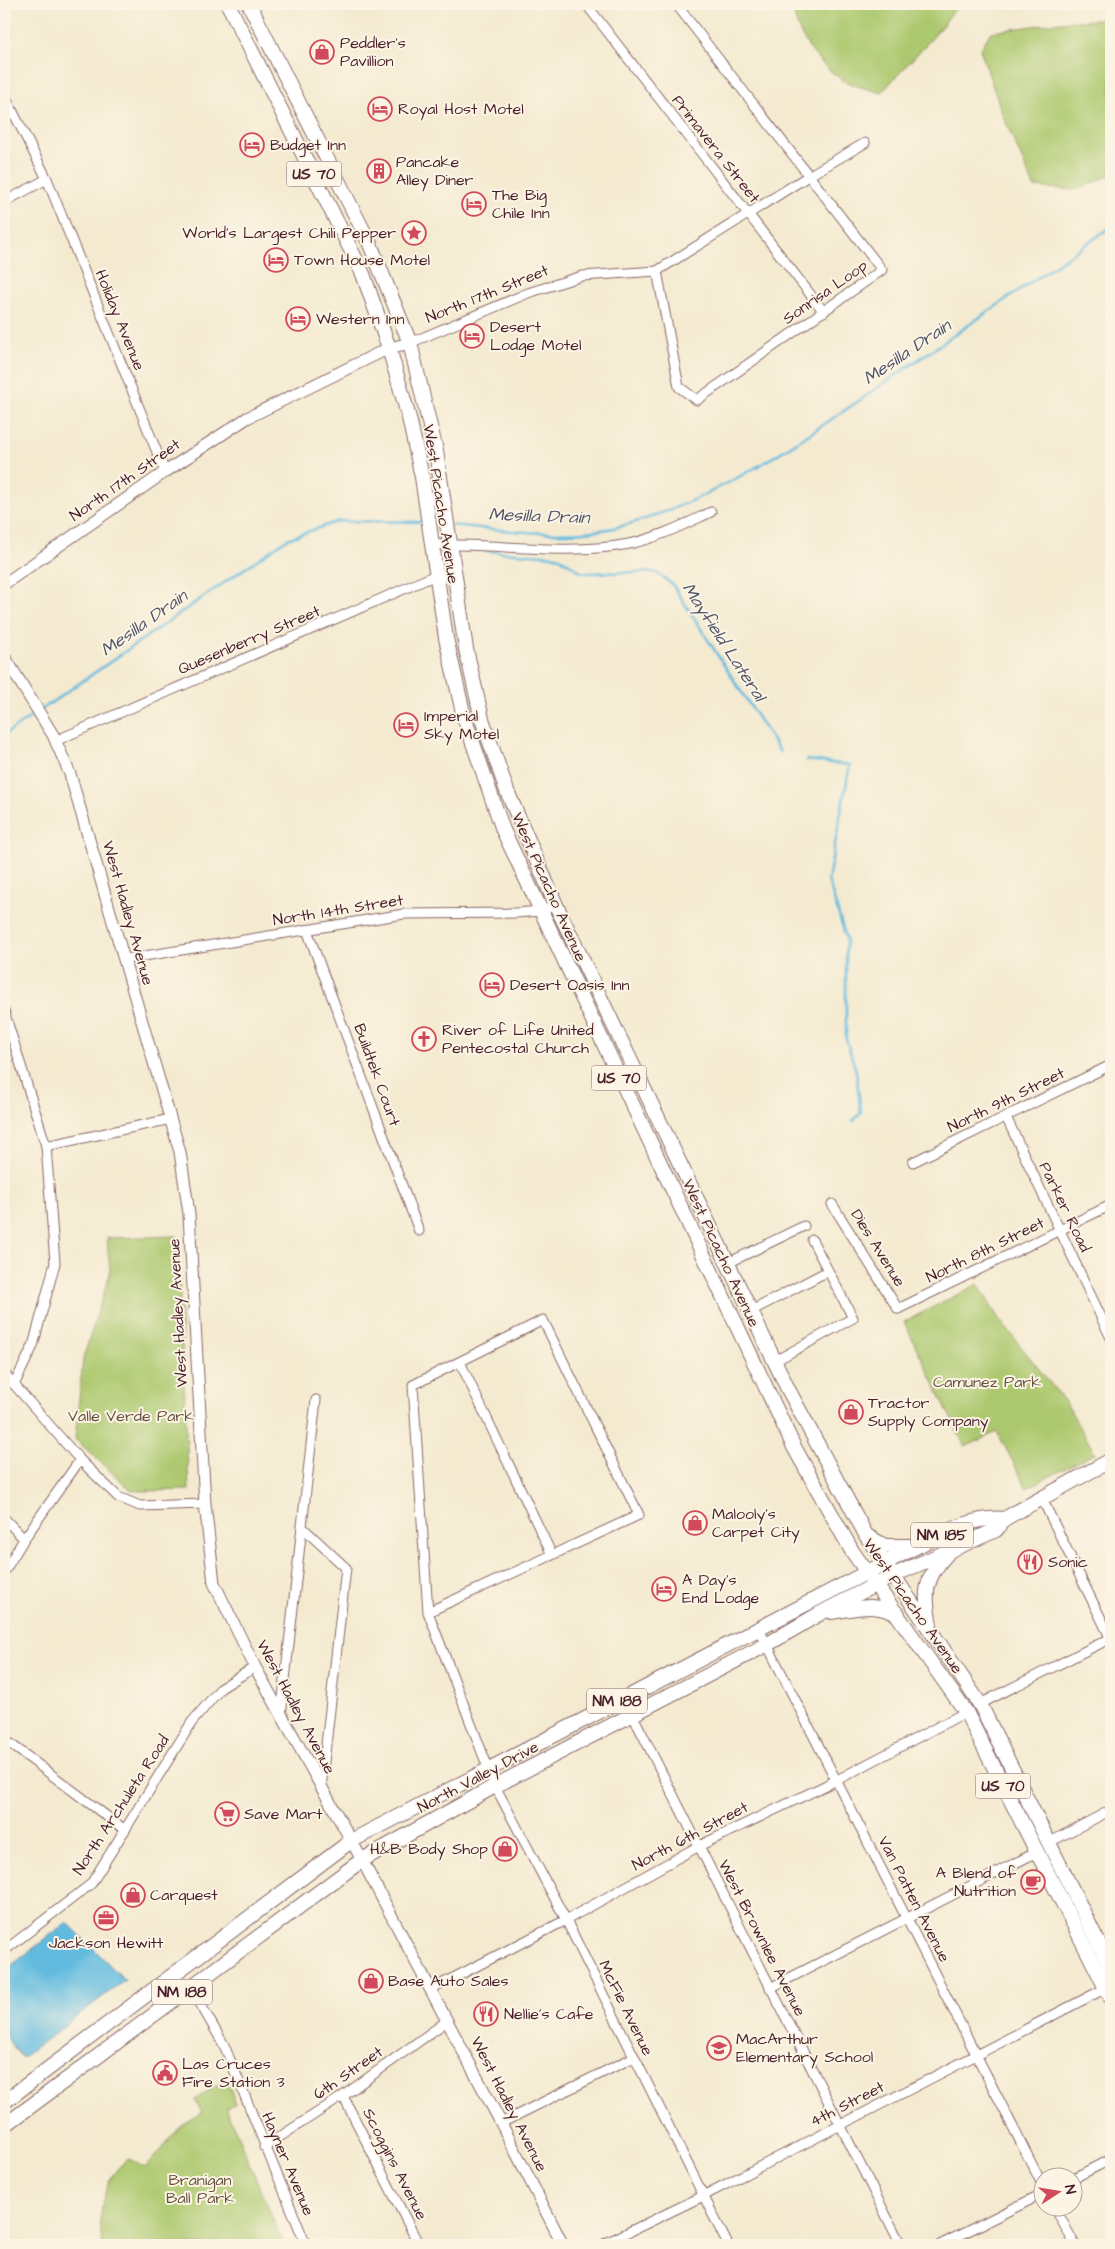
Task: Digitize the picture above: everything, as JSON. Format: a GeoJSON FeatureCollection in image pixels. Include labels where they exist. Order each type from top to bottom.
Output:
{"type":"FeatureCollection","features":[{"type":"Feature","properties":{"kind":"main road","name":"West Picacho Avenue"},"geometry":{"type":"LineString","coordinates":[[228,4],[359,266],[389,348],[409,418],[424,493],[446,638],[464,717],[503,830],[794,1447],[852,1551],[966,1712],[1109,1993]]}},
{"type":"Feature","properties":{"kind":"main road","name":"West Picacho Avenue"},"geometry":{"type":"LineString","coordinates":[[249,4],[370,244],[410,343],[436,451],[466,649],[482,719],[507,792],[556,905],[775,1361],[866,1535],[980,1704],[1111,1968]]}},
{"type":"Feature","properties":{"kind":"main road","name":"North Valley Drive"},"geometry":{"type":"LineString","coordinates":[[4,2126],[362,1860],[495,1786],[768,1644],[819,1614],[892,1576],[996,1530],[1004,1519],[1111,1460]]}},
{"type":"Feature","properties":{"kind":"main road","name":"North Valley Drive"},"geometry":{"type":"LineString","coordinates":[[4,2102],[351,1841],[758,1627],[921,1545],[990,1517],[1004,1519]]}},
{"type":"Feature","properties":{"kind":"main road"},"geometry":{"type":"LineString","coordinates":[[866,1535],[885,1546],[903,1548],[921,1545]]}},
{"type":"Feature","properties":{"kind":"main road"},"geometry":{"type":"LineString","coordinates":[[839,1587],[852,1565],[852,1551]]}},
{"type":"Feature","properties":{"kind":"main road"},"geometry":{"type":"LineString","coordinates":[[931,1631],[925,1602],[928,1583],[937,1564],[949,1551]]}},
{"type":"Feature","properties":{"kind":"main road"},"geometry":{"type":"LineString","coordinates":[[819,1614],[869,1605],[884,1608],[898,1614]]}},
{"type":"Feature","properties":{"kind":"street","name":"Primavera Street"},"geometry":{"type":"LineString","coordinates":[[586,4],[824,312]]}},
{"type":"Feature","properties":{"kind":"street","name":"Sonrisa Loop"},"geometry":{"type":"LineString","coordinates":[[657,271],[679,387],[697,400],[882,270],[676,4]]}},
{"type":"Feature","properties":{"kind":"street","name":"Holiday Avenue"},"geometry":{"type":"LineString","coordinates":[[4,94],[47,179],[165,472]]}},
{"type":"Feature","properties":{"kind":"street","name":"North 17th Street"},"geometry":{"type":"LineString","coordinates":[[4,584],[165,472],[247,418],[389,348],[410,343],[528,292],[582,276],[657,271],[864,143]]}},
{"type":"Feature","properties":{"kind":"street"},"geometry":{"type":"LineString","coordinates":[[4,202],[47,179]]}},
{"type":"Feature","properties":{"kind":"street"},"geometry":{"type":"LineString","coordinates":[[432,545],[587,548],[630,544],[677,528],[711,512]]}},
{"type":"Feature","properties":{"kind":"street","name":"Quesenberry Street"},"geometry":{"type":"LineString","coordinates":[[56,741],[436,576],[456,576]]}},
{"type":"Feature","properties":{"kind":"street","name":"West Hadley Avenue"},"geometry":{"type":"LineString","coordinates":[[4,656],[56,741],[73,784],[126,960],[180,1152],[189,1214],[205,1504],[214,1583],[254,1667],[362,1860],[501,2123],[563,2245]]}},
{"type":"Feature","properties":{"kind":"street","name":"North 14th Street"},"geometry":{"type":"LineString","coordinates":[[126,960],[404,914],[540,911],[556,905]]}},
{"type":"Feature","properties":{"kind":"street","name":"Buildtek Court"},"geometry":{"type":"LineString","coordinates":[[307,930],[419,1231]]}},
{"type":"Feature","properties":{"kind":"street"},"geometry":{"type":"LineString","coordinates":[[4,1011],[46,1146],[55,1263],[33,1346],[14,1385]]}},
{"type":"Feature","properties":{"kind":"street","name":"North 9th Street"},"geometry":{"type":"LineString","coordinates":[[913,1162],[1111,1065]]}},
{"type":"Feature","properties":{"kind":"street","name":"Parker Road"},"geometry":{"type":"LineString","coordinates":[[1006,1117],[1111,1338]]}},
{"type":"Feature","properties":{"kind":"street"},"geometry":{"type":"LineString","coordinates":[[46,1146],[171,1119]]}},
{"type":"Feature","properties":{"kind":"street","name":"Dies Avenue"},"geometry":{"type":"LineString","coordinates":[[832,1204],[898,1309]]}},
{"type":"Feature","properties":{"kind":"street","name":"North 8th Street"},"geometry":{"type":"LineString","coordinates":[[898,1309],[1111,1205]]}},
{"type":"Feature","properties":{"kind":"street"},"geometry":{"type":"LineString","coordinates":[[728,1263],[804,1226]]}},
{"type":"Feature","properties":{"kind":"street"},"geometry":{"type":"LineString","coordinates":[[775,1361],[853,1318],[812,1240]]}},
{"type":"Feature","properties":{"kind":"street"},"geometry":{"type":"LineString","coordinates":[[751,1311],[828,1271]]}},
{"type":"Feature","properties":{"kind":"street"},"geometry":{"type":"LineString","coordinates":[[428,1612],[552,1555],[639,1515],[543,1320],[460,1362],[552,1555]]}},
{"type":"Feature","properties":{"kind":"street","name":"McFie Avenue"},"geometry":{"type":"LineString","coordinates":[[460,1362],[413,1385],[428,1612],[495,1786],[566,1920],[728,2245]]}},
{"type":"Feature","properties":{"kind":"street"},"geometry":{"type":"LineString","coordinates":[[4,1373],[80,1460],[118,1497],[140,1506],[205,1504]]}},
{"type":"Feature","properties":{"kind":"street"},"geometry":{"type":"LineString","coordinates":[[281,1716],[316,1400]]}},
{"type":"Feature","properties":{"kind":"street"},"geometry":{"type":"LineString","coordinates":[[4,1572],[24,1539],[80,1460]]}},
{"type":"Feature","properties":{"kind":"street"},"geometry":{"type":"LineString","coordinates":[[980,1704],[1111,1639],[1042,1499]]}},
{"type":"Feature","properties":{"kind":"street"},"geometry":{"type":"LineString","coordinates":[[4,1518],[24,1539]]}},
{"type":"Feature","properties":{"kind":"street"},"geometry":{"type":"LineString","coordinates":[[302,1527],[346,1568],[321,1789]]}},
{"type":"Feature","properties":{"kind":"street","name":"Van Patten Avenue"},"geometry":{"type":"LineString","coordinates":[[758,1627],[1033,2166]]}},
{"type":"Feature","properties":{"kind":"street","name":"North Archuleta Road"},"geometry":{"type":"LineString","coordinates":[[4,1950],[91,1884],[192,1722],[221,1688],[254,1667]]}},
{"type":"Feature","properties":{"kind":"street","name":"West Brownlee Avenue"},"geometry":{"type":"LineString","coordinates":[[624,1698],[901,2245]]}},
{"type":"Feature","properties":{"kind":"street","name":"North 6th Street"},"geometry":{"type":"LineString","coordinates":[[430,1990],[566,1920],[699,1846],[837,1780],[966,1712]]}},
{"type":"Feature","properties":{"kind":"street"},"geometry":{"type":"LineString","coordinates":[[4,1740],[125,1830]]}},
{"type":"Feature","properties":{"kind":"street"},"geometry":{"type":"LineString","coordinates":[[1050,1842],[1111,1810]]}},
{"type":"Feature","properties":{"kind":"street"},"geometry":{"type":"LineString","coordinates":[[770,1988],[906,1917],[1037,1852]]}},
{"type":"Feature","properties":{"kind":"street","name":"Hayner Avenue"},"geometry":{"type":"LineString","coordinates":[[190,1986],[224,2045],[264,2147],[306,2245]]}},
{"type":"Feature","properties":{"kind":"street","name":"4th Street"},"geometry":{"type":"LineString","coordinates":[[602,2245],[703,2196],[976,2054],[1109,1993]]}},
{"type":"Feature","properties":{"kind":"street","name":"6th Street"},"geometry":{"type":"LineString","coordinates":[[264,2147],[343,2096],[447,2022]]}},
{"type":"Feature","properties":{"kind":"street"},"geometry":{"type":"LineString","coordinates":[[501,2123],[634,2057]]}},
{"type":"Feature","properties":{"kind":"street","name":"Scoggins Avenue"},"geometry":{"type":"LineString","coordinates":[[343,2096],[419,2245]]}},
{"type":"Feature","properties":{"kind":"street"},"geometry":{"type":"LineString","coordinates":[[1082,2174],[1111,2159]]}},
{"type":"Feature","properties":{"kind":"street"},"geometry":{"type":"LineString","coordinates":[[940,2245],[1032,2199]]}},
{"type":"Feature","properties":{"kind":"street"},"geometry":{"type":"LineString","coordinates":[[1059,2216],[1074,2245]]}},
{"type":"Feature","properties":{"kind":"green space"},"geometry":{"type":"Polygon","coordinates":[[[792,4],[959,4],[934,36],[881,93],[841,79],[815,56],[797,26],[792,4]]]}},
{"type":"Feature","properties":{"kind":"green space"},"geometry":{"type":"Polygon","coordinates":[[[1111,19],[1111,175],[1076,190],[1034,187],[1003,116],[980,49],[991,32],[1061,22],[1111,19]]]}},
{"type":"Feature","properties":{"kind":"green space","name":"Valle Verde Park"},"geometry":{"type":"Polygon","coordinates":[[[177,1236],[189,1490],[141,1491],[130,1489],[75,1439],[83,1359],[110,1273],[107,1238],[177,1236]]]}},
{"type":"Feature","properties":{"kind":"green space","name":"Camunez Park"},"geometry":{"type":"Polygon","coordinates":[[[978,1284],[999,1319],[1066,1403],[1095,1453],[1027,1488],[997,1432],[965,1447],[904,1322],[978,1284]]]}},
{"type":"Feature","properties":{"kind":"green space","name":"Branigan Ball Park"},"geometry":{"type":"Polygon","coordinates":[[[226,2079],[236,2103],[226,2108],[284,2245],[102,2245],[102,2209],[104,2197],[113,2175],[129,2159],[145,2168],[180,2127],[202,2112],[195,2100],[226,2079]]]}},
{"type":"Feature","properties":{"kind":"water"},"geometry":{"type":"Polygon","coordinates":[[[67,1922],[125,1980],[22,2058],[4,2035],[4,1971],[67,1922]]]}},
{"type":"Feature","properties":{"kind":"waterway","name":"Mesilla Drain"},"geometry":{"type":"LineString","coordinates":[[452,525],[541,533],[587,532],[629,524],[698,498],[795,444],[1111,227]]}},
{"type":"Feature","properties":{"kind":"waterway","name":"Mesilla Drain"},"geometry":{"type":"LineString","coordinates":[[41,710],[287,539],[339,521],[424,522]]}},
{"type":"Feature","properties":{"kind":"waterway","name":"Mayfield Lateral"},"geometry":{"type":"LineString","coordinates":[[486,551],[557,556],[583,573],[655,572],[672,584],[780,752]]}},
{"type":"Feature","properties":{"kind":"waterway","name":"Mesilla Drain"},"geometry":{"type":"LineString","coordinates":[[4,735],[35,714]]}},
{"type":"Feature","properties":{"kind":"waterway","name":"Mayfield Lateral"},"geometry":{"type":"LineString","coordinates":[[806,760],[850,765],[828,880],[846,938],[846,1039],[856,1071],[861,1113],[853,1121]]}},
{"type":"Feature","properties":{"kind":"place","name":"Peddler's Pavillion"},"geometry":{"type":"Point","coordinates":[322,52]}},
{"type":"Feature","properties":{"kind":"place","name":"Royal Host Motel"},"geometry":{"type":"Point","coordinates":[380,109]}},
{"type":"Feature","properties":{"kind":"place","name":"Budget Inn"},"geometry":{"type":"Point","coordinates":[252,145]}},
{"type":"Feature","properties":{"kind":"place","name":"Pancake Alley Diner"},"geometry":{"type":"Point","coordinates":[379,171]}},
{"type":"Feature","properties":{"kind":"place","name":"The Big Chile Inn"},"geometry":{"type":"Point","coordinates":[474,204]}},
{"type":"Feature","properties":{"kind":"place","name":"World's Largest Chili Pepper"},"geometry":{"type":"Point","coordinates":[414,233]}},
{"type":"Feature","properties":{"kind":"place","name":"Town House Motel"},"geometry":{"type":"Point","coordinates":[276,260]}},
{"type":"Feature","properties":{"kind":"place","name":"Western Inn"},"geometry":{"type":"Point","coordinates":[298,319]}},
{"type":"Feature","properties":{"kind":"place","name":"Desert Lodge Motel"},"geometry":{"type":"Point","coordinates":[472,336]}},
{"type":"Feature","properties":{"kind":"place","name":"Imperial Sky Motel"},"geometry":{"type":"Point","coordinates":[406,725]}},
{"type":"Feature","properties":{"kind":"place","name":"Desert Oasis Inn"},"geometry":{"type":"Point","coordinates":[492,985]}},
{"type":"Feature","properties":{"kind":"place","name":"River of Life United Pentecostal Church"},"geometry":{"type":"Point","coordinates":[424,1039]}},
{"type":"Feature","properties":{"kind":"place","name":"Tractor Supply Company"},"geometry":{"type":"Point","coordinates":[851,1412]}},
{"type":"Feature","properties":{"kind":"place","name":"Malooly's Carpet City"},"geometry":{"type":"Point","coordinates":[695,1523]}},
{"type":"Feature","properties":{"kind":"place","name":"Sonic"},"geometry":{"type":"Point","coordinates":[1030,1562]}},
{"type":"Feature","properties":{"kind":"place","name":"A Day's End Lodge"},"geometry":{"type":"Point","coordinates":[664,1589]}},
{"type":"Feature","properties":{"kind":"place","name":"Save Mart"},"geometry":{"type":"Point","coordinates":[227,1814]}},
{"type":"Feature","properties":{"kind":"place","name":"H&B Body Shop"},"geometry":{"type":"Point","coordinates":[505,1849]}},
{"type":"Feature","properties":{"kind":"place","name":"A Blend of Nutrition"},"geometry":{"type":"Point","coordinates":[1033,1882]}},
{"type":"Feature","properties":{"kind":"place","name":"Carquest"},"geometry":{"type":"Point","coordinates":[133,1895]}},
{"type":"Feature","properties":{"kind":"place","name":"Jackson Hewitt"},"geometry":{"type":"Point","coordinates":[106,1918]}},
{"type":"Feature","properties":{"kind":"place","name":"Base Auto Sales"},"geometry":{"type":"Point","coordinates":[371,1981]}},
{"type":"Feature","properties":{"kind":"place","name":"Nellie's Cafe"},"geometry":{"type":"Point","coordinates":[486,2014]}},
{"type":"Feature","properties":{"kind":"place","name":"MacArthur Elementary School"},"geometry":{"type":"Point","coordinates":[719,2048]}},
{"type":"Feature","properties":{"kind":"place","name":"Las Cruces Fire Station 3"},"geometry":{"type":"Point","coordinates":[165,2073]}}]}
